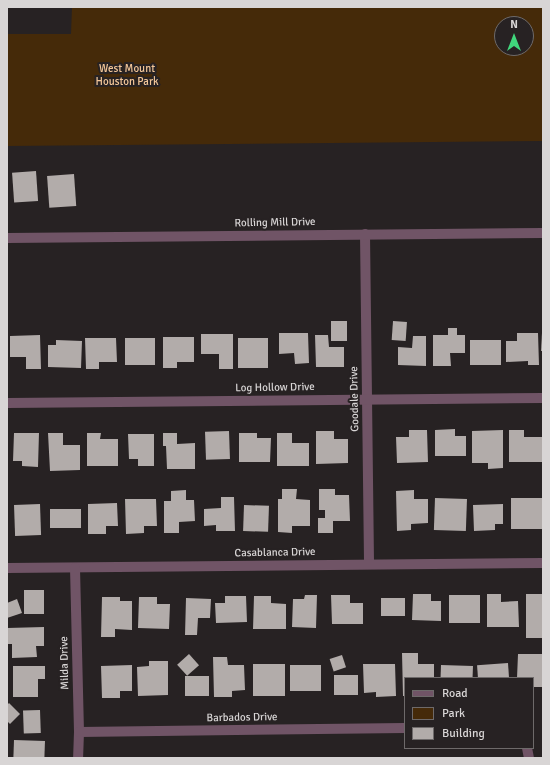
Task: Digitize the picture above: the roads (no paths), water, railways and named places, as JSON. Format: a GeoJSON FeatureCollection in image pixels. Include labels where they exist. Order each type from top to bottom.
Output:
{"type":"FeatureCollection","features":[{"type":"Feature","properties":{"kind":"street","name":"Rolling Mill Drive"},"geometry":{"type":"LineString","coordinates":[[7,238],[543,233]]}},
{"type":"Feature","properties":{"kind":"street","name":"Goodale Drive"},"geometry":{"type":"LineString","coordinates":[[365,234],[369,564]]}},
{"type":"Feature","properties":{"kind":"street","name":"Log Hollow Drive"},"geometry":{"type":"LineString","coordinates":[[7,403],[543,398]]}},
{"type":"Feature","properties":{"kind":"street","name":"Casablanca Drive"},"geometry":{"type":"LineString","coordinates":[[7,568],[543,563]]}},
{"type":"Feature","properties":{"kind":"street","name":"Milda Drive"},"geometry":{"type":"LineString","coordinates":[[75,568],[79,732],[78,758]]}},
{"type":"Feature","properties":{"kind":"street","name":"Barbados Drive"},"geometry":{"type":"LineString","coordinates":[[79,732],[404,728]]}},
{"type":"Feature","properties":{"kind":"park label","name":"West Mount Houston Park"},"geometry":{"type":"Point","coordinates":[127,76]}}]}
